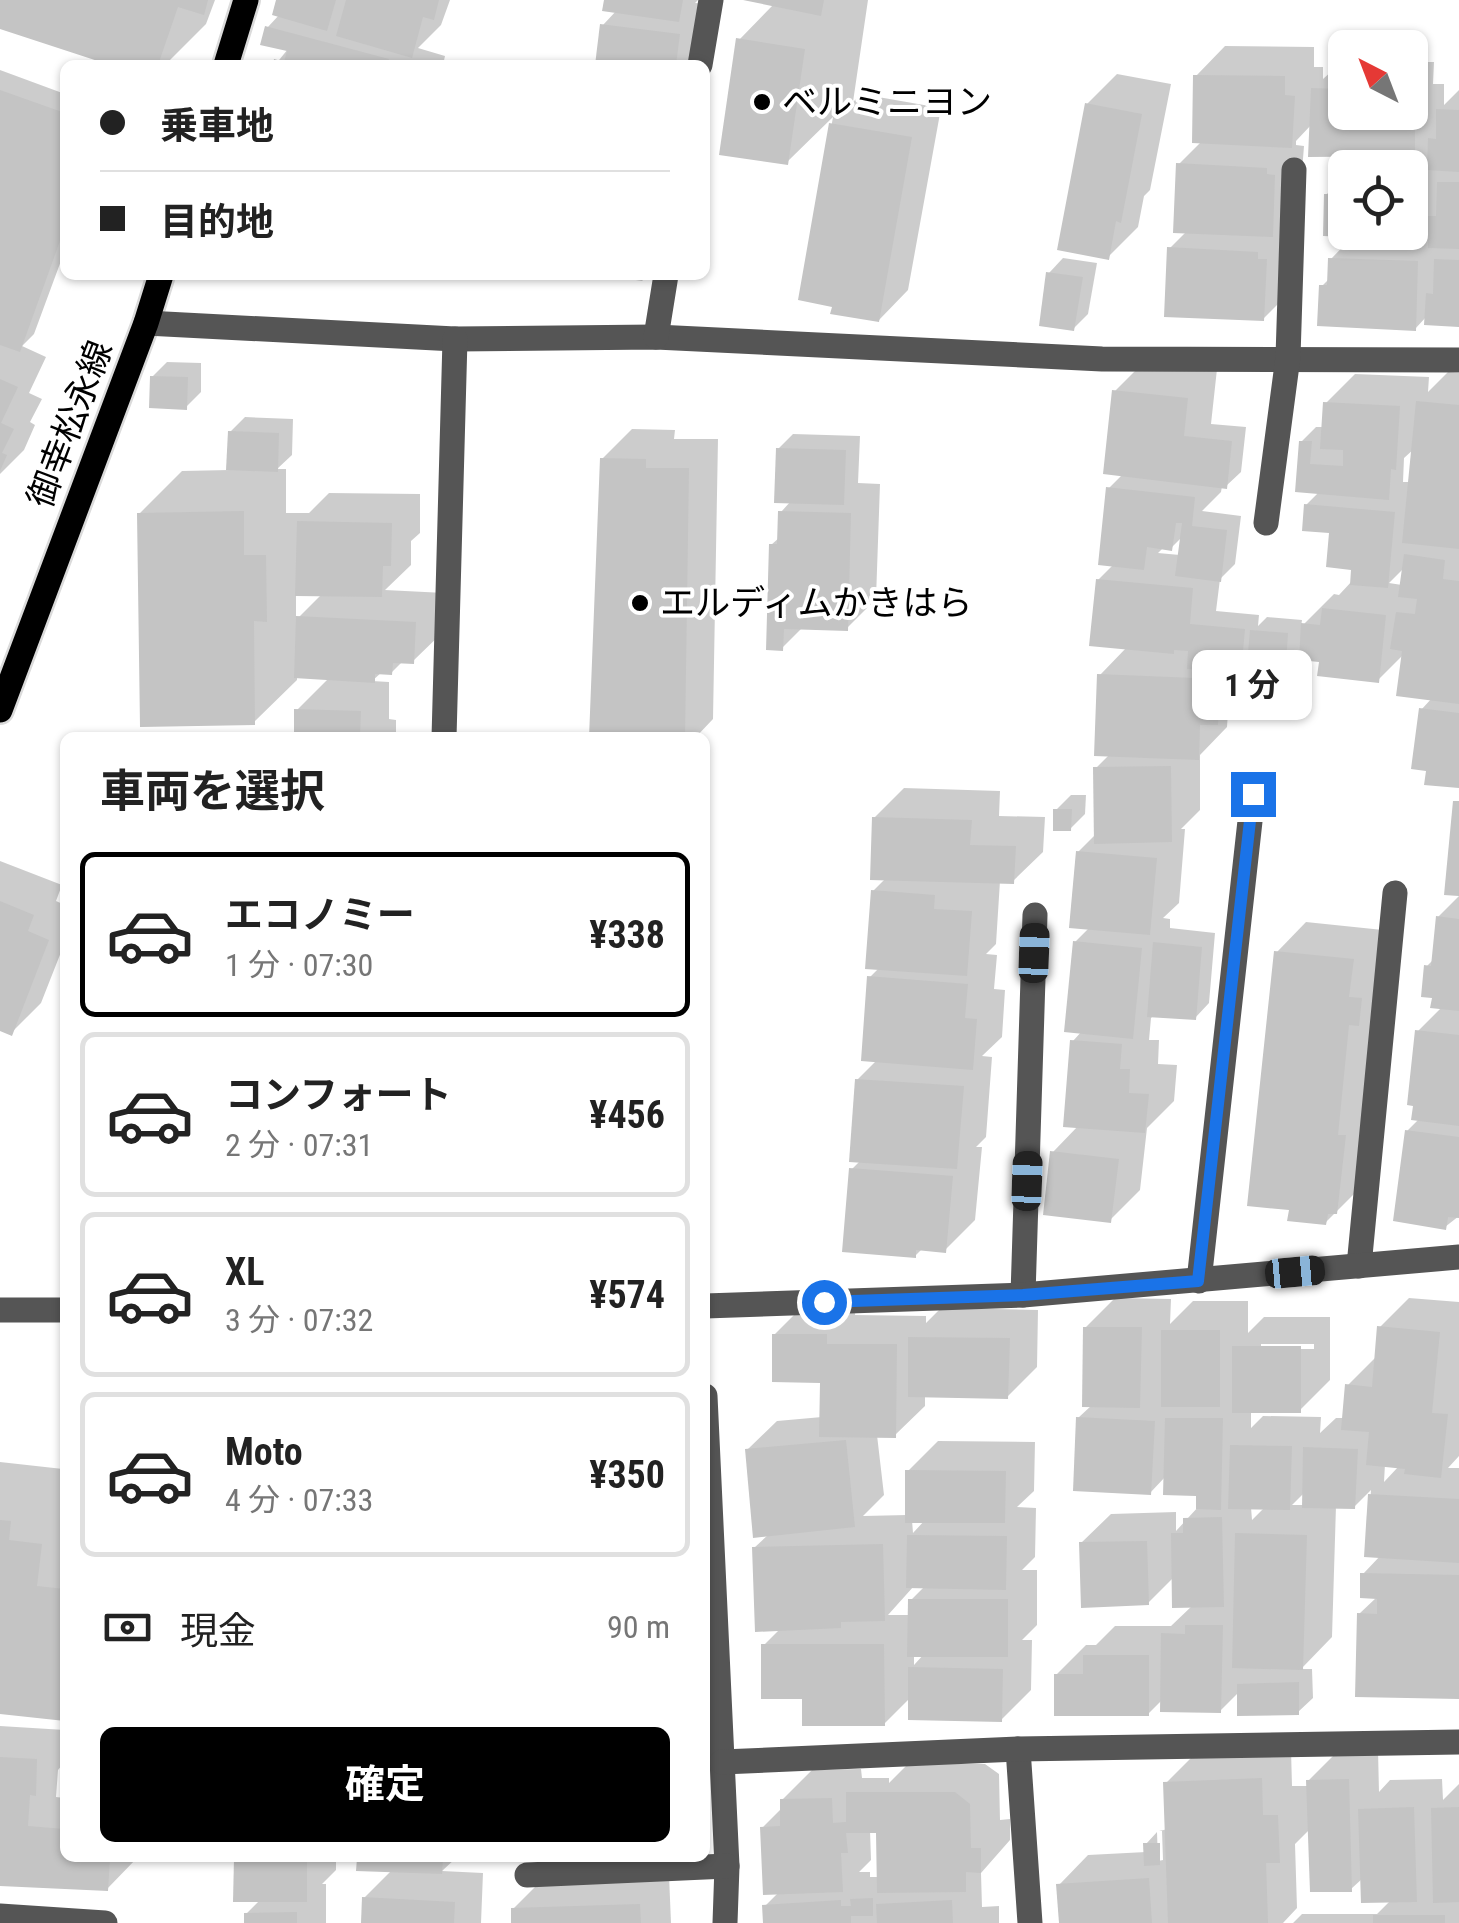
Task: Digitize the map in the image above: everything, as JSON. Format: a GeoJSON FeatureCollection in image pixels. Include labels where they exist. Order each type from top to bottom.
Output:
{"type":"FeatureCollection","features":[{"type":"Feature","properties":{"kind":"main road"},"geometry":{"type":"LineString","coordinates":[[228,60],[246,0]]}},
{"type":"Feature","properties":{"kind":"main road","name":"御幸松永線"},"geometry":{"type":"LineString","coordinates":[[0,710],[159,280]]}},
{"type":"Feature","properties":{"kind":"street"},"geometry":{"type":"LineString","coordinates":[[701,60],[711,0]]}},
{"type":"Feature","properties":{"kind":"street"},"geometry":{"type":"LineString","coordinates":[[1266,523],[1288,358],[1294,170]]}},
{"type":"Feature","properties":{"kind":"street"},"geometry":{"type":"LineString","coordinates":[[656,336],[665,280]]}},
{"type":"Feature","properties":{"kind":"street"},"geometry":{"type":"LineString","coordinates":[[146,323],[455,339],[656,336],[1102,358],[1459,360]]}},
{"type":"Feature","properties":{"kind":"street"},"geometry":{"type":"LineString","coordinates":[[444,732],[455,339]]}},
{"type":"Feature","properties":{"kind":"street"},"geometry":{"type":"LineString","coordinates":[[1198,1281],[1253,794]]}},
{"type":"Feature","properties":{"kind":"street"},"geometry":{"type":"LineString","coordinates":[[1359,1266],[1395,893]]}},
{"type":"Feature","properties":{"kind":"street"},"geometry":{"type":"LineString","coordinates":[[1023,1295],[1036,915]]}},
{"type":"Feature","properties":{"kind":"street"},"geometry":{"type":"LineString","coordinates":[[710,1306],[1023,1295],[1459,1257]]}},
{"type":"Feature","properties":{"kind":"street"},"geometry":{"type":"LineString","coordinates":[[0,1310],[60,1310]]}},
{"type":"Feature","properties":{"kind":"street"},"geometry":{"type":"LineString","coordinates":[[710,1504],[727,1866],[725,1923]]}},
{"type":"Feature","properties":{"kind":"street"},"geometry":{"type":"LineString","coordinates":[[722,1762],[1018,1749],[1459,1742]]}},
{"type":"Feature","properties":{"kind":"street"},"geometry":{"type":"LineString","coordinates":[[1018,1749],[1030,1923]]}},
{"type":"Feature","properties":{"kind":"street"},"geometry":{"type":"LineString","coordinates":[[527,1876],[727,1866]]}},
{"type":"Feature","properties":{"kind":"street"},"geometry":{"type":"LineString","coordinates":[[0,1916],[105,1923]]}},
{"type":"Feature","properties":{"kind":"building"},"geometry":{"type":"Polygon","coordinates":[[[0,0],[208,0],[204,15],[178,7],[160,60],[95,60],[0,29],[0,0]]]}},
{"type":"Feature","properties":{"kind":"building"},"geometry":{"type":"Polygon","coordinates":[[[276,0],[336,0],[327,31],[272,15],[276,0]]]}},
{"type":"Feature","properties":{"kind":"building"},"geometry":{"type":"Polygon","coordinates":[[[346,0],[439,0],[434,20],[423,17],[412,58],[336,36],[346,0]]]}},
{"type":"Feature","properties":{"kind":"building"},"geometry":{"type":"Polygon","coordinates":[[[604,0],[683,0],[679,22],[602,11],[604,0]]]}},
{"type":"Feature","properties":{"kind":"building"},"geometry":{"type":"Polygon","coordinates":[[[743,0],[824,0],[821,16],[743,0]]]}},
{"type":"Feature","properties":{"kind":"building"},"geometry":{"type":"Polygon","coordinates":[[[600,24],[680,34],[677,60],[596,60],[600,24]]]}},
{"type":"Feature","properties":{"kind":"building"},"geometry":{"type":"Polygon","coordinates":[[[265,26],[389,59],[285,60],[287,51],[260,45],[265,26]]]}},
{"type":"Feature","properties":{"kind":"building","name":"ベルミニヨン"},"geometry":{"type":"Polygon","coordinates":[[[736,38],[805,49],[788,165],[719,155],[736,38]]]}},
{"type":"Feature","properties":{"kind":"building"},"geometry":{"type":"Polygon","coordinates":[[[1193,75],[1285,76],[1285,95],[1295,96],[1292,148],[1192,143],[1193,75]]]}},
{"type":"Feature","properties":{"kind":"building"},"geometry":{"type":"Polygon","coordinates":[[[1311,88],[1328,88],[1328,130],[1415,130],[1415,150],[1328,150],[1328,157],[1308,157],[1311,88]]]}},
{"type":"Feature","properties":{"kind":"building"},"geometry":{"type":"Polygon","coordinates":[[[0,90],[60,111],[60,241],[20,352],[0,345],[0,90]]]}},
{"type":"Feature","properties":{"kind":"building"},"geometry":{"type":"Polygon","coordinates":[[[1085,103],[1142,114],[1121,223],[1116,221],[1109,260],[1057,250],[1085,103]]]}},
{"type":"Feature","properties":{"kind":"building"},"geometry":{"type":"Polygon","coordinates":[[[1436,109],[1459,110],[1459,172],[1428,170],[1428,138],[1436,139],[1436,109]]]}},
{"type":"Feature","properties":{"kind":"building"},"geometry":{"type":"Polygon","coordinates":[[[829,123],[912,137],[879,322],[830,314],[832,307],[798,300],[829,123]]]}},
{"type":"Feature","properties":{"kind":"building"},"geometry":{"type":"Polygon","coordinates":[[[1176,163],[1267,168],[1267,174],[1275,175],[1273,237],[1173,233],[1176,163]]]}},
{"type":"Feature","properties":{"kind":"building"},"geometry":{"type":"Polygon","coordinates":[[[1437,182],[1459,182],[1459,249],[1428,248],[1428,216],[1436,216],[1437,182]]]}},
{"type":"Feature","properties":{"kind":"building"},"geometry":{"type":"Polygon","coordinates":[[[1324,194],[1328,194],[1328,236],[1323,236],[1324,194]]]}},
{"type":"Feature","properties":{"kind":"building"},"geometry":{"type":"Polygon","coordinates":[[[1167,247],[1258,252],[1258,259],[1267,259],[1264,321],[1164,317],[1167,247]]]}},
{"type":"Feature","properties":{"kind":"building"},"geometry":{"type":"Polygon","coordinates":[[[1328,258],[1418,261],[1416,331],[1317,326],[1319,285],[1327,285],[1328,258]]]}},
{"type":"Feature","properties":{"kind":"building"},"geometry":{"type":"Polygon","coordinates":[[[1434,259],[1459,260],[1459,327],[1424,325],[1426,293],[1433,294],[1434,259]]]}},
{"type":"Feature","properties":{"kind":"building"},"geometry":{"type":"Polygon","coordinates":[[[1046,272],[1083,277],[1074,331],[1039,326],[1046,272]]]}},
{"type":"Feature","properties":{"kind":"building"},"geometry":{"type":"Polygon","coordinates":[[[150,376],[188,377],[187,410],[149,408],[150,376]]]}},
{"type":"Feature","properties":{"kind":"building"},"geometry":{"type":"Polygon","coordinates":[[[0,379],[18,387],[1,423],[14,429],[2,453],[7,455],[0,471],[0,379]]]}},
{"type":"Feature","properties":{"kind":"building"},"geometry":{"type":"Polygon","coordinates":[[[1112,390],[1188,398],[1184,436],[1232,441],[1227,489],[1103,474],[1112,390]]]}},
{"type":"Feature","properties":{"kind":"building"},"geometry":{"type":"Polygon","coordinates":[[[1416,401],[1459,405],[1459,549],[1402,543],[1416,401]]]}},
{"type":"Feature","properties":{"kind":"building"},"geometry":{"type":"Polygon","coordinates":[[[1323,402],[1400,406],[1396,470],[1391,469],[1389,500],[1295,492],[1299,441],[1312,441],[1310,464],[1343,466],[1343,450],[1320,449],[1323,402]]]}},
{"type":"Feature","properties":{"kind":"building"},"geometry":{"type":"Polygon","coordinates":[[[228,431],[279,433],[278,472],[226,470],[228,431]]]}},
{"type":"Feature","properties":{"kind":"building"},"geometry":{"type":"Polygon","coordinates":[[[776,448],[846,450],[844,505],[774,503],[776,448]]]}},
{"type":"Feature","properties":{"kind":"building","name":"エルディムかきはら"},"geometry":{"type":"Polygon","coordinates":[[[600,458],[646,459],[646,468],[689,468],[685,732],[589,732],[600,458]]]}},
{"type":"Feature","properties":{"kind":"building"},"geometry":{"type":"Polygon","coordinates":[[[1106,487],[1195,497],[1192,526],[1227,530],[1221,582],[1175,576],[1182,523],[1176,523],[1172,551],[1147,547],[1144,570],[1098,565],[1106,487]]]}},
{"type":"Feature","properties":{"kind":"building"},"geometry":{"type":"Polygon","coordinates":[[[1304,504],[1395,512],[1388,588],[1350,585],[1351,570],[1326,567],[1329,533],[1302,531],[1304,504]]]}},
{"type":"Feature","properties":{"kind":"building"},"geometry":{"type":"Polygon","coordinates":[[[244,511],[244,555],[266,555],[267,622],[254,621],[255,725],[140,727],[137,513],[244,511]]]}},
{"type":"Feature","properties":{"kind":"building"},"geometry":{"type":"Polygon","coordinates":[[[778,511],[851,513],[848,631],[784,629],[783,651],[766,650],[769,544],[777,544],[778,511]]]}},
{"type":"Feature","properties":{"kind":"building"},"geometry":{"type":"Polygon","coordinates":[[[297,521],[392,523],[391,566],[383,566],[382,597],[295,596],[297,521]]]}},
{"type":"Feature","properties":{"kind":"building"},"geometry":{"type":"Polygon","coordinates":[[[1404,554],[1445,560],[1443,579],[1459,581],[1459,704],[1396,696],[1402,651],[1390,649],[1396,612],[1415,614],[1417,599],[1398,597],[1404,554]]]}},
{"type":"Feature","properties":{"kind":"building"},"geometry":{"type":"Polygon","coordinates":[[[1096,579],[1193,588],[1190,624],[1245,629],[1241,673],[1187,669],[1188,651],[1174,650],[1174,654],[1089,646],[1096,579]]]}},
{"type":"Feature","properties":{"kind":"building"},"geometry":{"type":"Polygon","coordinates":[[[1322,608],[1386,615],[1379,683],[1317,676],[1319,662],[1299,660],[1301,623],[1320,625],[1322,608]]]}},
{"type":"Feature","properties":{"kind":"building"},"geometry":{"type":"Polygon","coordinates":[[[296,616],[416,622],[414,664],[393,663],[392,675],[375,674],[375,683],[294,678],[296,616]]]}},
{"type":"Feature","properties":{"kind":"building"},"geometry":{"type":"Polygon","coordinates":[[[1250,630],[1288,633],[1285,679],[1246,676],[1250,630]]]}},
{"type":"Feature","properties":{"kind":"building"},"geometry":{"type":"Polygon","coordinates":[[[1097,674],[1220,679],[1218,725],[1200,725],[1199,760],[1094,756],[1097,674]]]}},
{"type":"Feature","properties":{"kind":"building"},"geometry":{"type":"Polygon","coordinates":[[[1419,708],[1459,713],[1459,788],[1424,785],[1426,771],[1411,769],[1419,708]]]}},
{"type":"Feature","properties":{"kind":"building"},"geometry":{"type":"Polygon","coordinates":[[[294,709],[361,711],[360,732],[294,732],[294,709]]]}},
{"type":"Feature","properties":{"kind":"building"},"geometry":{"type":"Polygon","coordinates":[[[1171,766],[1172,842],[1094,844],[1093,767],[1171,766]]]}},
{"type":"Feature","properties":{"kind":"building"},"geometry":{"type":"Polygon","coordinates":[[[1453,801],[1459,801],[1459,896],[1444,895],[1453,801]]]}},
{"type":"Feature","properties":{"kind":"building"},"geometry":{"type":"Polygon","coordinates":[[[1053,809],[1072,809],[1071,831],[1053,831],[1053,809]]]}},
{"type":"Feature","properties":{"kind":"building"},"geometry":{"type":"Polygon","coordinates":[[[872,817],[972,820],[970,845],[1016,846],[1014,884],[870,880],[872,817]]]}},
{"type":"Feature","properties":{"kind":"building"},"geometry":{"type":"Polygon","coordinates":[[[1076,851],[1157,858],[1150,935],[1069,928],[1076,851]]]}},
{"type":"Feature","properties":{"kind":"building"},"geometry":{"type":"Polygon","coordinates":[[[871,890],[935,895],[934,909],[972,911],[967,976],[865,969],[871,890]]]}},
{"type":"Feature","properties":{"kind":"building"},"geometry":{"type":"Polygon","coordinates":[[[0,901],[34,915],[28,931],[49,940],[12,1036],[0,1031],[0,901]]]}},
{"type":"Feature","properties":{"kind":"building"},"geometry":{"type":"Polygon","coordinates":[[[1436,916],[1459,919],[1459,1011],[1430,1008],[1432,998],[1421,997],[1424,965],[1431,966],[1436,916]]]}},
{"type":"Feature","properties":{"kind":"building"},"geometry":{"type":"Polygon","coordinates":[[[1073,941],[1142,948],[1133,1039],[1064,1032],[1073,941]]]}},
{"type":"Feature","properties":{"kind":"building"},"geometry":{"type":"Polygon","coordinates":[[[1153,942],[1202,947],[1196,1020],[1147,1017],[1153,942]]]}},
{"type":"Feature","properties":{"kind":"building"},"geometry":{"type":"Polygon","coordinates":[[[1274,951],[1354,959],[1349,997],[1362,998],[1359,1026],[1349,1025],[1338,1135],[1346,1135],[1337,1214],[1328,1214],[1326,1225],[1287,1221],[1289,1210],[1247,1206],[1274,951]]]}},
{"type":"Feature","properties":{"kind":"building"},"geometry":{"type":"Polygon","coordinates":[[[867,976],[968,984],[965,1018],[977,1019],[973,1070],[861,1061],[867,976]]]}},
{"type":"Feature","properties":{"kind":"building"},"geometry":{"type":"Polygon","coordinates":[[[1415,1030],[1459,1035],[1459,1126],[1411,1120],[1413,1106],[1407,1105],[1415,1030]]]}},
{"type":"Feature","properties":{"kind":"building"},"geometry":{"type":"Polygon","coordinates":[[[1070,1040],[1122,1044],[1120,1069],[1130,1069],[1129,1093],[1149,1094],[1145,1133],[1063,1127],[1070,1040]]]}},
{"type":"Feature","properties":{"kind":"building"},"geometry":{"type":"Polygon","coordinates":[[[855,1079],[964,1086],[957,1169],[849,1162],[855,1079]]]}},
{"type":"Feature","properties":{"kind":"building"},"geometry":{"type":"Polygon","coordinates":[[[1405,1130],[1459,1137],[1459,1218],[1448,1217],[1446,1230],[1393,1221],[1405,1130]]]}},
{"type":"Feature","properties":{"kind":"building"},"geometry":{"type":"Polygon","coordinates":[[[1050,1151],[1119,1159],[1111,1223],[1043,1215],[1050,1151]]]}},
{"type":"Feature","properties":{"kind":"building"},"geometry":{"type":"Polygon","coordinates":[[[849,1168],[953,1176],[946,1253],[916,1250],[916,1258],[842,1252],[849,1168]]]}},
{"type":"Feature","properties":{"kind":"building"},"geometry":{"type":"Polygon","coordinates":[[[1377,1326],[1440,1332],[1432,1413],[1448,1414],[1441,1478],[1366,1465],[1369,1432],[1341,1430],[1345,1384],[1372,1387],[1377,1326]]]}},
{"type":"Feature","properties":{"kind":"building"},"geometry":{"type":"Polygon","coordinates":[[[1083,1327],[1142,1327],[1140,1408],[1082,1407],[1083,1327]]]}},
{"type":"Feature","properties":{"kind":"building"},"geometry":{"type":"Polygon","coordinates":[[[1161,1330],[1220,1330],[1220,1407],[1161,1407],[1161,1330]]]}},
{"type":"Feature","properties":{"kind":"building"},"geometry":{"type":"Polygon","coordinates":[[[772,1334],[827,1334],[827,1344],[897,1344],[896,1438],[819,1437],[820,1383],[772,1382],[772,1334]]]}},
{"type":"Feature","properties":{"kind":"building"},"geometry":{"type":"Polygon","coordinates":[[[908,1337],[1010,1338],[1008,1399],[908,1397],[908,1337]]]}},
{"type":"Feature","properties":{"kind":"building"},"geometry":{"type":"Polygon","coordinates":[[[1232,1346],[1301,1346],[1301,1413],[1232,1413],[1232,1346]]]}},
{"type":"Feature","properties":{"kind":"building"},"geometry":{"type":"Polygon","coordinates":[[[1076,1417],[1155,1421],[1151,1495],[1073,1491],[1076,1417]]]}},
{"type":"Feature","properties":{"kind":"building"},"geometry":{"type":"Polygon","coordinates":[[[1165,1418],[1223,1418],[1221,1510],[1196,1509],[1196,1496],[1163,1495],[1165,1418]]]}},
{"type":"Feature","properties":{"kind":"building"},"geometry":{"type":"Polygon","coordinates":[[[846,1440],[855,1527],[753,1538],[745,1449],[846,1440]]]}},
{"type":"Feature","properties":{"kind":"building"},"geometry":{"type":"Polygon","coordinates":[[[1230,1445],[1292,1446],[1290,1510],[1228,1509],[1230,1445]]]}},
{"type":"Feature","properties":{"kind":"building"},"geometry":{"type":"Polygon","coordinates":[[[1303,1447],[1358,1449],[1355,1509],[1302,1508],[1303,1447]]]}},
{"type":"Feature","properties":{"kind":"building"},"geometry":{"type":"Polygon","coordinates":[[[905,1470],[1006,1471],[1005,1523],[905,1523],[905,1470]]]}},
{"type":"Feature","properties":{"kind":"building"},"geometry":{"type":"Polygon","coordinates":[[[1368,1494],[1459,1499],[1459,1563],[1364,1557],[1368,1494]]]}},
{"type":"Feature","properties":{"kind":"building"},"geometry":{"type":"Polygon","coordinates":[[[1222,1517],[1224,1607],[1172,1608],[1171,1533],[1183,1533],[1183,1518],[1222,1517]]]}},
{"type":"Feature","properties":{"kind":"building"},"geometry":{"type":"Polygon","coordinates":[[[0,1520],[11,1521],[9,1540],[42,1544],[37,1586],[60,1588],[60,1720],[0,1714],[0,1520]]]}},
{"type":"Feature","properties":{"kind":"building"},"geometry":{"type":"Polygon","coordinates":[[[1235,1533],[1307,1535],[1303,1670],[1232,1668],[1235,1533]]]}},
{"type":"Feature","properties":{"kind":"building"},"geometry":{"type":"Polygon","coordinates":[[[907,1535],[1007,1536],[1006,1590],[906,1588],[907,1535]]]}},
{"type":"Feature","properties":{"kind":"building"},"geometry":{"type":"Polygon","coordinates":[[[1147,1541],[1149,1605],[1081,1608],[1079,1542],[1147,1541]]]}},
{"type":"Feature","properties":{"kind":"building"},"geometry":{"type":"Polygon","coordinates":[[[883,1544],[885,1621],[841,1622],[841,1628],[755,1632],[752,1547],[883,1544]]]}},
{"type":"Feature","properties":{"kind":"building"},"geometry":{"type":"Polygon","coordinates":[[[1360,1573],[1459,1575],[1459,1699],[1355,1697],[1357,1613],[1377,1614],[1377,1599],[1360,1598],[1360,1573]]]}},
{"type":"Feature","properties":{"kind":"building"},"geometry":{"type":"Polygon","coordinates":[[[908,1599],[1008,1599],[1008,1657],[907,1657],[908,1599]]]}},
{"type":"Feature","properties":{"kind":"building"},"geometry":{"type":"Polygon","coordinates":[[[1185,1625],[1223,1625],[1221,1713],[1160,1712],[1161,1633],[1185,1634],[1185,1625]]]}},
{"type":"Feature","properties":{"kind":"building"},"geometry":{"type":"Polygon","coordinates":[[[761,1644],[884,1644],[885,1726],[802,1726],[802,1699],[761,1699],[761,1644]]]}},
{"type":"Feature","properties":{"kind":"building"},"geometry":{"type":"Polygon","coordinates":[[[1083,1655],[1149,1655],[1149,1716],[1054,1716],[1054,1674],[1083,1674],[1083,1655]]]}},
{"type":"Feature","properties":{"kind":"building"},"geometry":{"type":"Polygon","coordinates":[[[908,1667],[1003,1669],[1002,1722],[908,1720],[908,1667]]]}},
{"type":"Feature","properties":{"kind":"building"},"geometry":{"type":"Polygon","coordinates":[[[1299,1682],[1299,1715],[1237,1716],[1237,1684],[1299,1682]]]}},
{"type":"Feature","properties":{"kind":"building"},"geometry":{"type":"Polygon","coordinates":[[[0,1757],[37,1759],[36,1796],[30,1795],[28,1826],[60,1829],[60,1862],[110,1862],[108,1891],[0,1886],[0,1757]]]}},
{"type":"Feature","properties":{"kind":"building"},"geometry":{"type":"Polygon","coordinates":[[[1262,1778],[1263,1815],[1278,1815],[1280,1863],[1266,1863],[1268,1923],[1168,1923],[1163,1782],[1262,1778]]]}},
{"type":"Feature","properties":{"kind":"building"},"geometry":{"type":"Polygon","coordinates":[[[1349,1779],[1352,1892],[1310,1892],[1306,1780],[1349,1779]]]}},
{"type":"Feature","properties":{"kind":"building"},"geometry":{"type":"Polygon","coordinates":[[[846,1792],[955,1792],[970,1804],[971,1848],[981,1848],[981,1873],[966,1872],[966,1892],[877,1893],[876,1833],[846,1833],[848,1853],[841,1853],[843,1892],[763,1895],[760,1827],[780,1826],[780,1799],[832,1798],[833,1823],[846,1822],[846,1792]]]}},
{"type":"Feature","properties":{"kind":"building"},"geometry":{"type":"Polygon","coordinates":[[[1414,1807],[1417,1902],[1361,1903],[1358,1809],[1414,1807]]]}},
{"type":"Feature","properties":{"kind":"building"},"geometry":{"type":"Polygon","coordinates":[[[1459,1807],[1459,1902],[1433,1903],[1431,1808],[1459,1807]]]}},
{"type":"Feature","properties":{"kind":"building"},"geometry":{"type":"Polygon","coordinates":[[[1143,1843],[1160,1843],[1160,1865],[1144,1866],[1143,1843]]]}},
{"type":"Feature","properties":{"kind":"building"},"geometry":{"type":"Polygon","coordinates":[[[234,1862],[307,1862],[307,1902],[233,1902],[234,1862]]]}},
{"type":"Feature","properties":{"kind":"building"},"geometry":{"type":"Polygon","coordinates":[[[357,1862],[443,1862],[442,1874],[356,1871],[357,1862]]]}},
{"type":"Feature","properties":{"kind":"building"},"geometry":{"type":"Polygon","coordinates":[[[1149,1878],[1152,1923],[1059,1923],[1056,1884],[1149,1878]]]}},
{"type":"Feature","properties":{"kind":"building"},"geometry":{"type":"Polygon","coordinates":[[[362,1897],[455,1902],[454,1923],[361,1923],[362,1897]]]}},
{"type":"Feature","properties":{"kind":"building"},"geometry":{"type":"Polygon","coordinates":[[[873,1898],[873,1916],[851,1916],[851,1923],[763,1923],[762,1905],[841,1900],[841,1906],[851,1906],[850,1899],[873,1898]]]}},
{"type":"Feature","properties":{"kind":"building"},"geometry":{"type":"Polygon","coordinates":[[[952,1900],[953,1923],[877,1923],[876,1904],[952,1900]]]}},
{"type":"Feature","properties":{"kind":"building"},"geometry":{"type":"Polygon","coordinates":[[[640,1904],[641,1923],[511,1923],[511,1908],[640,1904]]]}},
{"type":"Feature","properties":{"kind":"building"},"geometry":{"type":"Polygon","coordinates":[[[297,1912],[297,1923],[244,1923],[244,1913],[297,1912]]]}},
{"type":"Feature","properties":{"kind":"building"},"geometry":{"type":"Polygon","coordinates":[[[1373,1915],[1445,1915],[1445,1923],[1373,1923],[1373,1915]]]}},
{"type":"Feature","properties":{"kind":"place","name":"ベルミニヨン"},"geometry":{"type":"Point","coordinates":[762,102]}},
{"type":"Feature","properties":{"kind":"place","name":"エルディムかきはら"},"geometry":{"type":"Point","coordinates":[640,603]}},
{"type":"Feature","properties":{"kind":"route"},"geometry":{"type":"LineString","coordinates":[[824,1302],[1023,1295],[1198,1281],[1253,794]]}}]}
